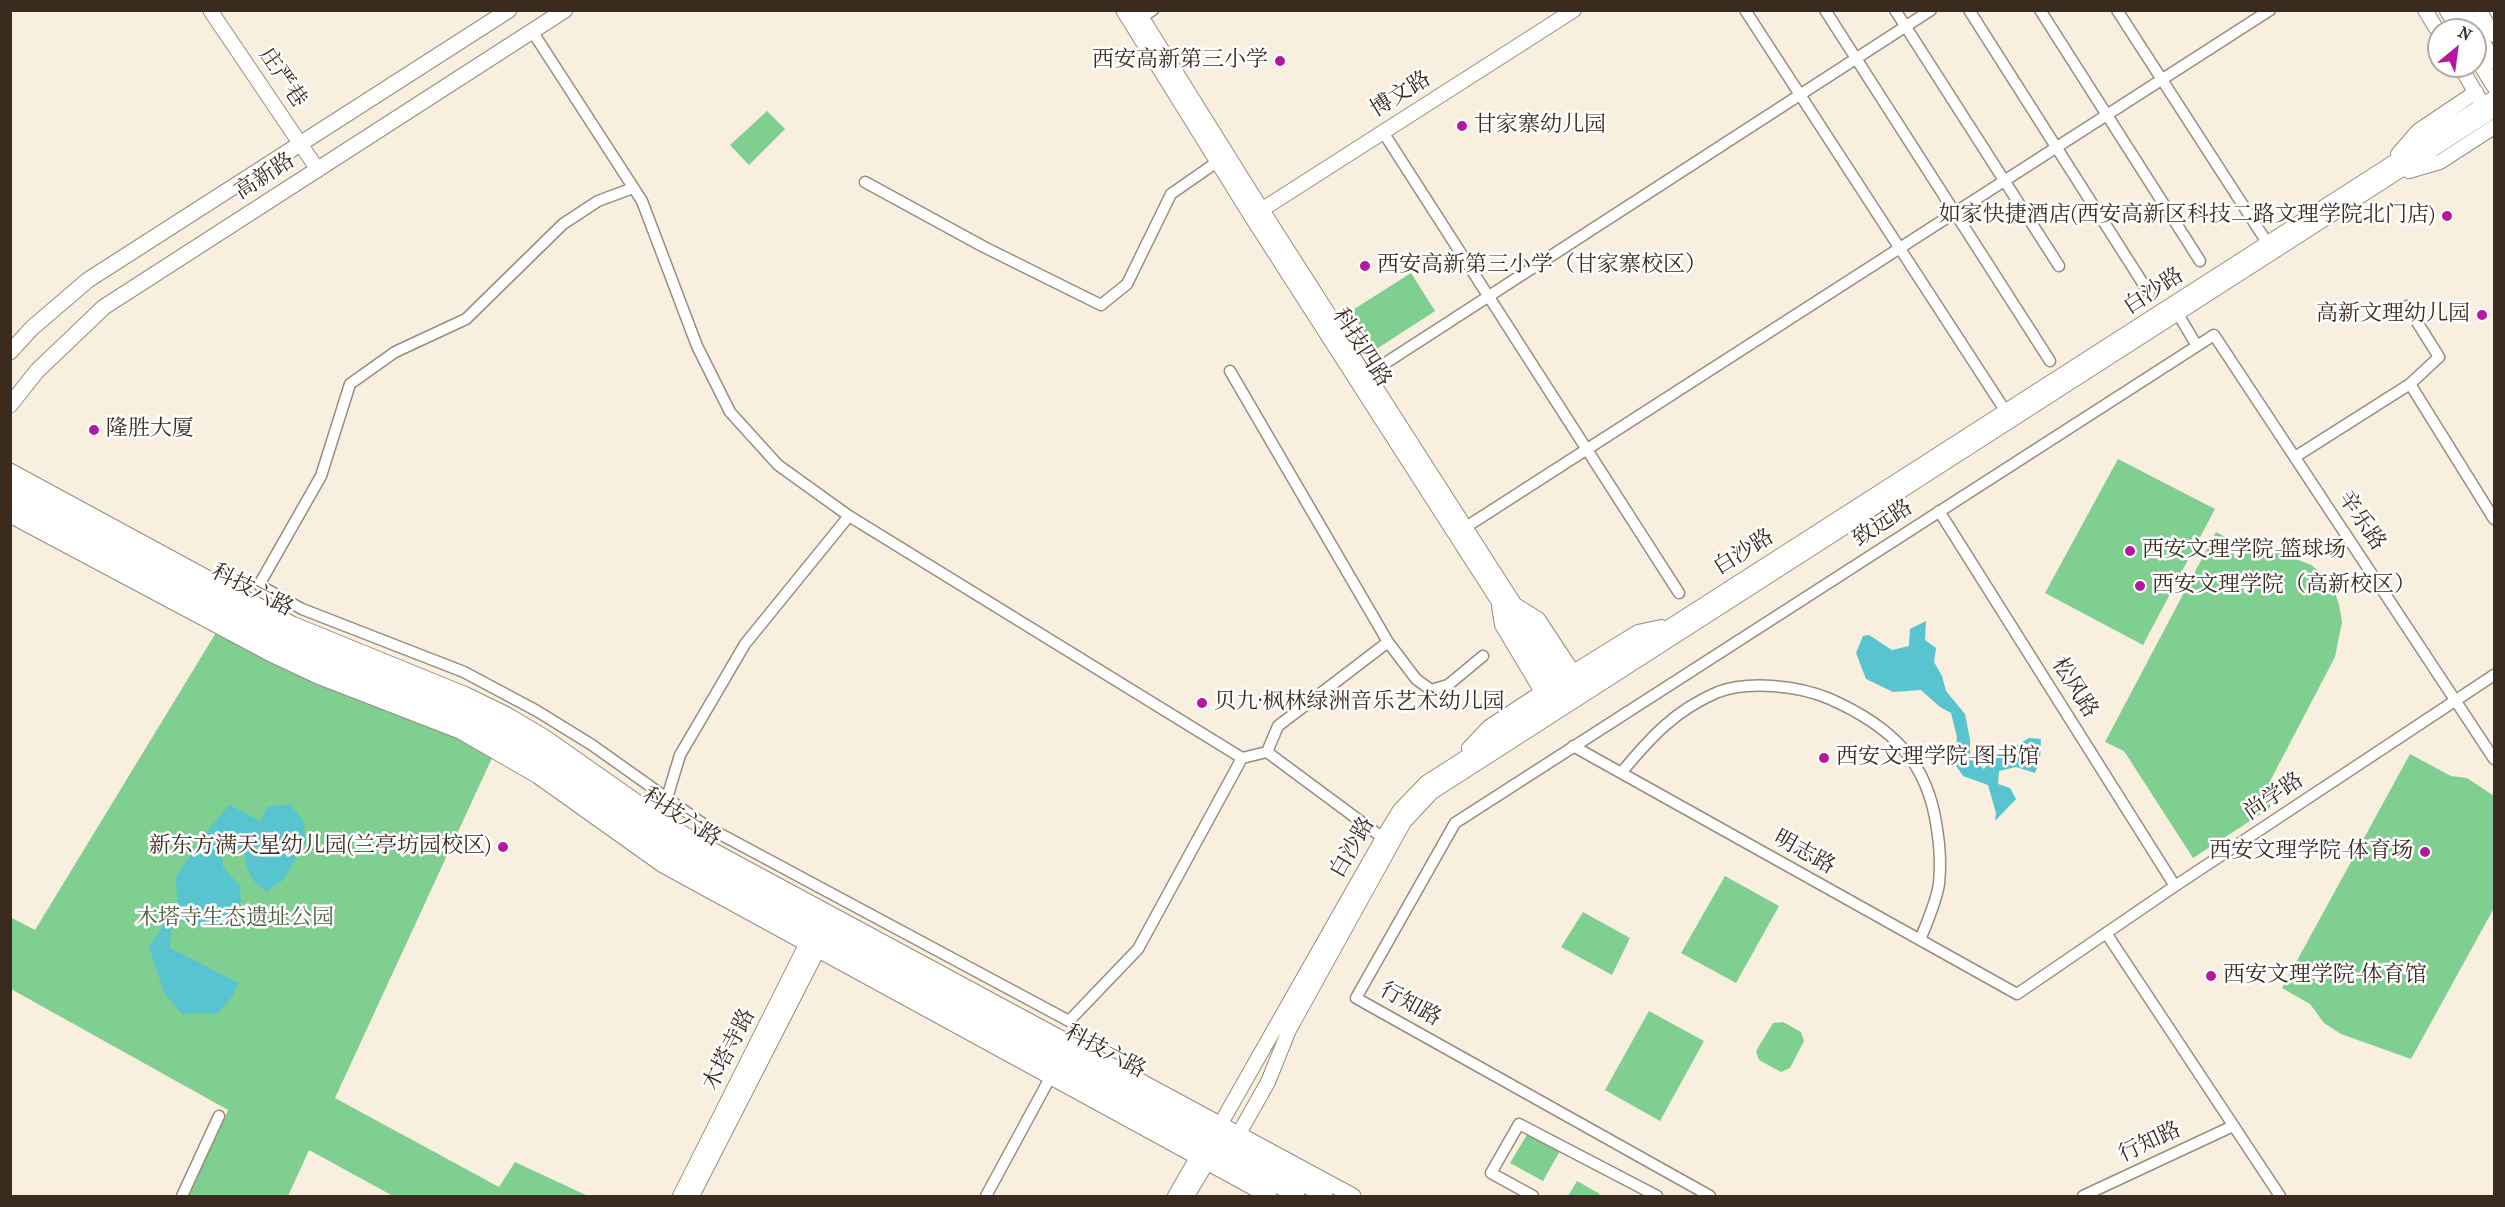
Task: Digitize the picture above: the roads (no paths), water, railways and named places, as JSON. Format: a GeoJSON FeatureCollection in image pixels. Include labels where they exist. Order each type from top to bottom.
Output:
{"type":"FeatureCollection","features":[{"type":"Feature","properties":{"kind":"main road","name":"高新路"},"geometry":{"type":"LineString","coordinates":[[10,352],[32,328],[88,280],[509,10]]}},
{"type":"Feature","properties":{"kind":"main road","name":"高新路"},"geometry":{"type":"LineString","coordinates":[[10,405],[37,370],[104,307],[565,10]]}},
{"type":"Feature","properties":{"kind":"main road"},"geometry":{"type":"LineString","coordinates":[[10,471],[292,624],[466,695],[507,715],[544,737],[699,843],[1209,1146],[1269,1197]]}},
{"type":"Feature","properties":{"kind":"main road","name":"科技六路"},"geometry":{"type":"LineString","coordinates":[[10,487],[229,606],[309,646],[464,707],[526,740],[577,773],[652,829],[818,936]]}},
{"type":"Feature","properties":{"kind":"main road","name":"科技六路"},"geometry":{"type":"LineString","coordinates":[[10,500],[249,630],[314,661],[455,715],[522,752],[577,787],[675,856],[818,936],[1209,1146],[1297,1197]]}},
{"type":"Feature","properties":{"kind":"main road"},"geometry":{"type":"LineString","coordinates":[[10,515],[271,654],[318,676],[460,732],[538,776],[663,865],[818,936],[1051,1076],[1209,1146]]}},
{"type":"Feature","properties":{"kind":"main road"},"geometry":{"type":"LineString","coordinates":[[1235,1140],[1353,1197]]}},
{"type":"Feature","properties":{"kind":"main road","name":"科技六路"},"geometry":{"type":"LineString","coordinates":[[1209,1146],[1235,1140],[1324,1197]]}},
{"type":"Feature","properties":{"kind":"street","name":"庄严巷"},"geometry":{"type":"LineString","coordinates":[[210,10],[318,170]]}},
{"type":"Feature","properties":{"kind":"street","name":"科技四路"},"geometry":{"type":"LineString","coordinates":[[1123,10],[1141,16],[1256,213],[1498,601],[1563,690]]}},
{"type":"Feature","properties":{"kind":"street","name":"博文路"},"geometry":{"type":"LineString","coordinates":[[1256,213],[1574,10]]}},
{"type":"Feature","properties":{"kind":"street"},"geometry":{"type":"LineString","coordinates":[[1745,10],[2009,416]]}},
{"type":"Feature","properties":{"kind":"street"},"geometry":{"type":"LineString","coordinates":[[1825,10],[2049,361]]}},
{"type":"Feature","properties":{"kind":"street"},"geometry":{"type":"LineString","coordinates":[[1895,10],[2059,266]]}},
{"type":"Feature","properties":{"kind":"street"},"geometry":{"type":"LineString","coordinates":[[1367,375],[1931,10]]}},
{"type":"Feature","properties":{"kind":"street"},"geometry":{"type":"LineString","coordinates":[[1969,10],[2148,293]]}},
{"type":"Feature","properties":{"kind":"street"},"geometry":{"type":"LineString","coordinates":[[2040,10],[2200,261]]}},
{"type":"Feature","properties":{"kind":"street"},"geometry":{"type":"LineString","coordinates":[[2117,10],[2268,244]]}},
{"type":"Feature","properties":{"kind":"street"},"geometry":{"type":"LineString","coordinates":[[1466,527],[2270,10]]}},
{"type":"Feature","properties":{"kind":"street"},"geometry":{"type":"LineString","coordinates":[[2479,10],[2494,35]]}},
{"type":"Feature","properties":{"kind":"street","name":"科技四路"},"geometry":{"type":"LineString","coordinates":[[1141,16],[1217,162],[1256,213],[1367,375],[1515,605],[1563,690]]}},
{"type":"Feature","properties":{"kind":"street"},"geometry":{"type":"LineString","coordinates":[[532,31],[642,201],[696,346],[730,412],[778,465],[849,516],[1242,758],[1267,752],[1383,837]]}},
{"type":"Feature","properties":{"kind":"street"},"geometry":{"type":"LineString","coordinates":[[2390,171],[2440,162],[2492,113],[2467,78]]}},
{"type":"Feature","properties":{"kind":"street"},"geometry":{"type":"LineString","coordinates":[[2390,171],[2418,131],[2476,92]]}},
{"type":"Feature","properties":{"kind":"street","name":"白沙路"},"geometry":{"type":"LineString","coordinates":[[1235,1140],[1268,1082],[1289,1030],[1404,822],[1432,792],[1563,690],[2009,416],[2268,244],[2492,113]]}},
{"type":"Feature","properties":{"kind":"street"},"geometry":{"type":"LineString","coordinates":[[1383,132],[1490,297],[1585,450],[1679,593]]}},
{"type":"Feature","properties":{"kind":"street"},"geometry":{"type":"LineString","coordinates":[[865,182],[984,247],[1101,305],[1127,284],[1171,194],[1217,162]]}},
{"type":"Feature","properties":{"kind":"street","name":"白沙路"},"geometry":{"type":"LineString","coordinates":[[1175,1197],[1209,1146],[1383,837],[1400,810],[1426,783],[1563,690],[2178,314],[2390,171]]}},
{"type":"Feature","properties":{"kind":"street"},"geometry":{"type":"LineString","coordinates":[[633,188],[598,201],[563,224],[466,319],[395,352],[350,384],[321,476],[259,585],[302,609],[464,672],[537,711],[709,828],[1069,1021],[1138,949],[1242,758]]}},
{"type":"Feature","properties":{"kind":"street"},"geometry":{"type":"LineString","coordinates":[[2295,457],[2410,384],[2439,357],[2407,306]]}},
{"type":"Feature","properties":{"kind":"street"},"geometry":{"type":"LineString","coordinates":[[2178,314],[2198,346]]}},
{"type":"Feature","properties":{"kind":"street","name":"致远路"},"geometry":{"type":"LineString","coordinates":[[1573,746],[2214,335]]}},
{"type":"Feature","properties":{"kind":"street","name":"辛乐路"},"geometry":{"type":"LineString","coordinates":[[2214,335],[2494,759]]}},
{"type":"Feature","properties":{"kind":"street"},"geometry":{"type":"LineString","coordinates":[[1230,371],[1388,642],[1416,679],[1431,690],[1448,685],[1483,656]]}},
{"type":"Feature","properties":{"kind":"street"},"geometry":{"type":"LineString","coordinates":[[2410,384],[2494,519]]}},
{"type":"Feature","properties":{"kind":"street","name":"松风路"},"geometry":{"type":"LineString","coordinates":[[1939,511],[2175,886]]}},
{"type":"Feature","properties":{"kind":"street"},"geometry":{"type":"LineString","coordinates":[[667,798],[681,755],[745,644],[849,516]]}},
{"type":"Feature","properties":{"kind":"street"},"geometry":{"type":"LineString","coordinates":[[1267,752],[1278,726],[1388,642]]}},
{"type":"Feature","properties":{"kind":"street","name":"尚学路"},"geometry":{"type":"LineString","coordinates":[[2017,994],[2175,886],[2494,675]]}},
{"type":"Feature","properties":{"kind":"street"},"geometry":{"type":"LineString","coordinates":[[1621,773],[1650,737],[1669,720],[1721,691],[1764,685],[1798,689],[1848,707],[1888,733],[1919,769],[1931,794],[1940,851],[1939,885],[1920,940]]}},
{"type":"Feature","properties":{"kind":"street","name":"明志路"},"geometry":{"type":"LineString","coordinates":[[1573,746],[2017,994]]}},
{"type":"Feature","properties":{"kind":"street","name":"行知路"},"geometry":{"type":"LineString","coordinates":[[1573,746],[1455,823],[1356,998],[1710,1197]]}},
{"type":"Feature","properties":{"kind":"street"},"geometry":{"type":"LineString","coordinates":[[2106,933],[2280,1197]]}},
{"type":"Feature","properties":{"kind":"street","name":"木塔寺路"},"geometry":{"type":"LineString","coordinates":[[680,1197],[818,936]]}},
{"type":"Feature","properties":{"kind":"street","name":"木塔寺路"},"geometry":{"type":"LineString","coordinates":[[692,1197],[818,936]]}},
{"type":"Feature","properties":{"kind":"street"},"geometry":{"type":"LineString","coordinates":[[986,1197],[1051,1076]]}},
{"type":"Feature","properties":{"kind":"street"},"geometry":{"type":"LineString","coordinates":[[182,1197],[219,1116]]}},
{"type":"Feature","properties":{"kind":"street"},"geometry":{"type":"LineString","coordinates":[[1533,1197],[1491,1173],[1519,1124],[1657,1197]]}},
{"type":"Feature","properties":{"kind":"street","name":"行知路"},"geometry":{"type":"LineString","coordinates":[[2083,1197],[2233,1126]]}},
{"type":"Feature","properties":{"kind":"street","name":"白沙路"},"geometry":{"type":"LineString","coordinates":[[1187,1197],[1209,1146]]}},
{"type":"Feature","properties":{"kind":"water"},"geometry":{"type":"Polygon","coordinates":[[[1926,621],[1925,640],[1936,648],[1934,662],[1942,676],[1946,691],[1965,714],[1970,740],[1970,758],[1984,769],[1993,759],[2029,738],[2041,739],[2040,760],[2035,773],[2016,767],[1999,771],[1998,784],[2010,788],[2016,799],[1995,821],[1996,813],[1988,785],[1963,776],[1955,764],[1957,737],[1951,713],[1940,707],[1921,690],[1893,692],[1866,679],[1856,653],[1863,636],[1869,635],[1892,650],[1909,646],[1910,629],[1926,621]]]}},
{"type":"Feature","properties":{"kind":"water"},"geometry":{"type":"Polygon","coordinates":[[[289,804],[304,821],[305,843],[283,880],[267,891],[250,874],[244,850],[221,847],[223,867],[240,886],[241,902],[227,917],[215,925],[200,926],[180,921],[171,928],[170,948],[239,983],[231,998],[218,1013],[182,1014],[164,993],[149,947],[167,920],[188,917],[179,910],[175,878],[203,836],[229,805],[260,821],[267,807],[289,804]]]}},
{"type":"Feature","properties":{"kind":"place","name":"西安高新第三小学"},"geometry":{"type":"Point","coordinates":[1280,61]}},
{"type":"Feature","properties":{"kind":"place","name":"甘家寨幼儿园"},"geometry":{"type":"Point","coordinates":[1462,126]}},
{"type":"Feature","properties":{"kind":"place","name":"如家快捷酒店(西安高新区科技二路文理学院北门店)"},"geometry":{"type":"Point","coordinates":[2447,216]}},
{"type":"Feature","properties":{"kind":"place","name":"西安高新第三小学（甘家寨校区）"},"geometry":{"type":"Point","coordinates":[1365,266]}},
{"type":"Feature","properties":{"kind":"place","name":"高新文理幼儿园"},"geometry":{"type":"Point","coordinates":[2482,315]}},
{"type":"Feature","properties":{"kind":"place","name":"隆胜大厦"},"geometry":{"type":"Point","coordinates":[94,430]}},
{"type":"Feature","properties":{"kind":"place","name":"西安文理学院-篮球场"},"geometry":{"type":"Point","coordinates":[2130,551]}},
{"type":"Feature","properties":{"kind":"place","name":"西安文理学院（高新校区）"},"geometry":{"type":"Point","coordinates":[2140,586]}},
{"type":"Feature","properties":{"kind":"place","name":"贝九·枫林绿洲音乐艺术幼儿园"},"geometry":{"type":"Point","coordinates":[1202,703]}},
{"type":"Feature","properties":{"kind":"place","name":"西安文理学院-图书馆"},"geometry":{"type":"Point","coordinates":[1824,758]}},
{"type":"Feature","properties":{"kind":"place","name":"新东方满天星幼儿园(兰亭坊园校区)"},"geometry":{"type":"Point","coordinates":[503,847]}},
{"type":"Feature","properties":{"kind":"place","name":"西安文理学院-体育场"},"geometry":{"type":"Point","coordinates":[2425,852]}},
{"type":"Feature","properties":{"kind":"place","name":"西安文理学院-体育馆"},"geometry":{"type":"Point","coordinates":[2211,976]}},
{"type":"Feature","properties":{"kind":"park label","name":"木塔寺生态遗址公园"},"geometry":{"type":"Point","coordinates":[235,919]}}]}
